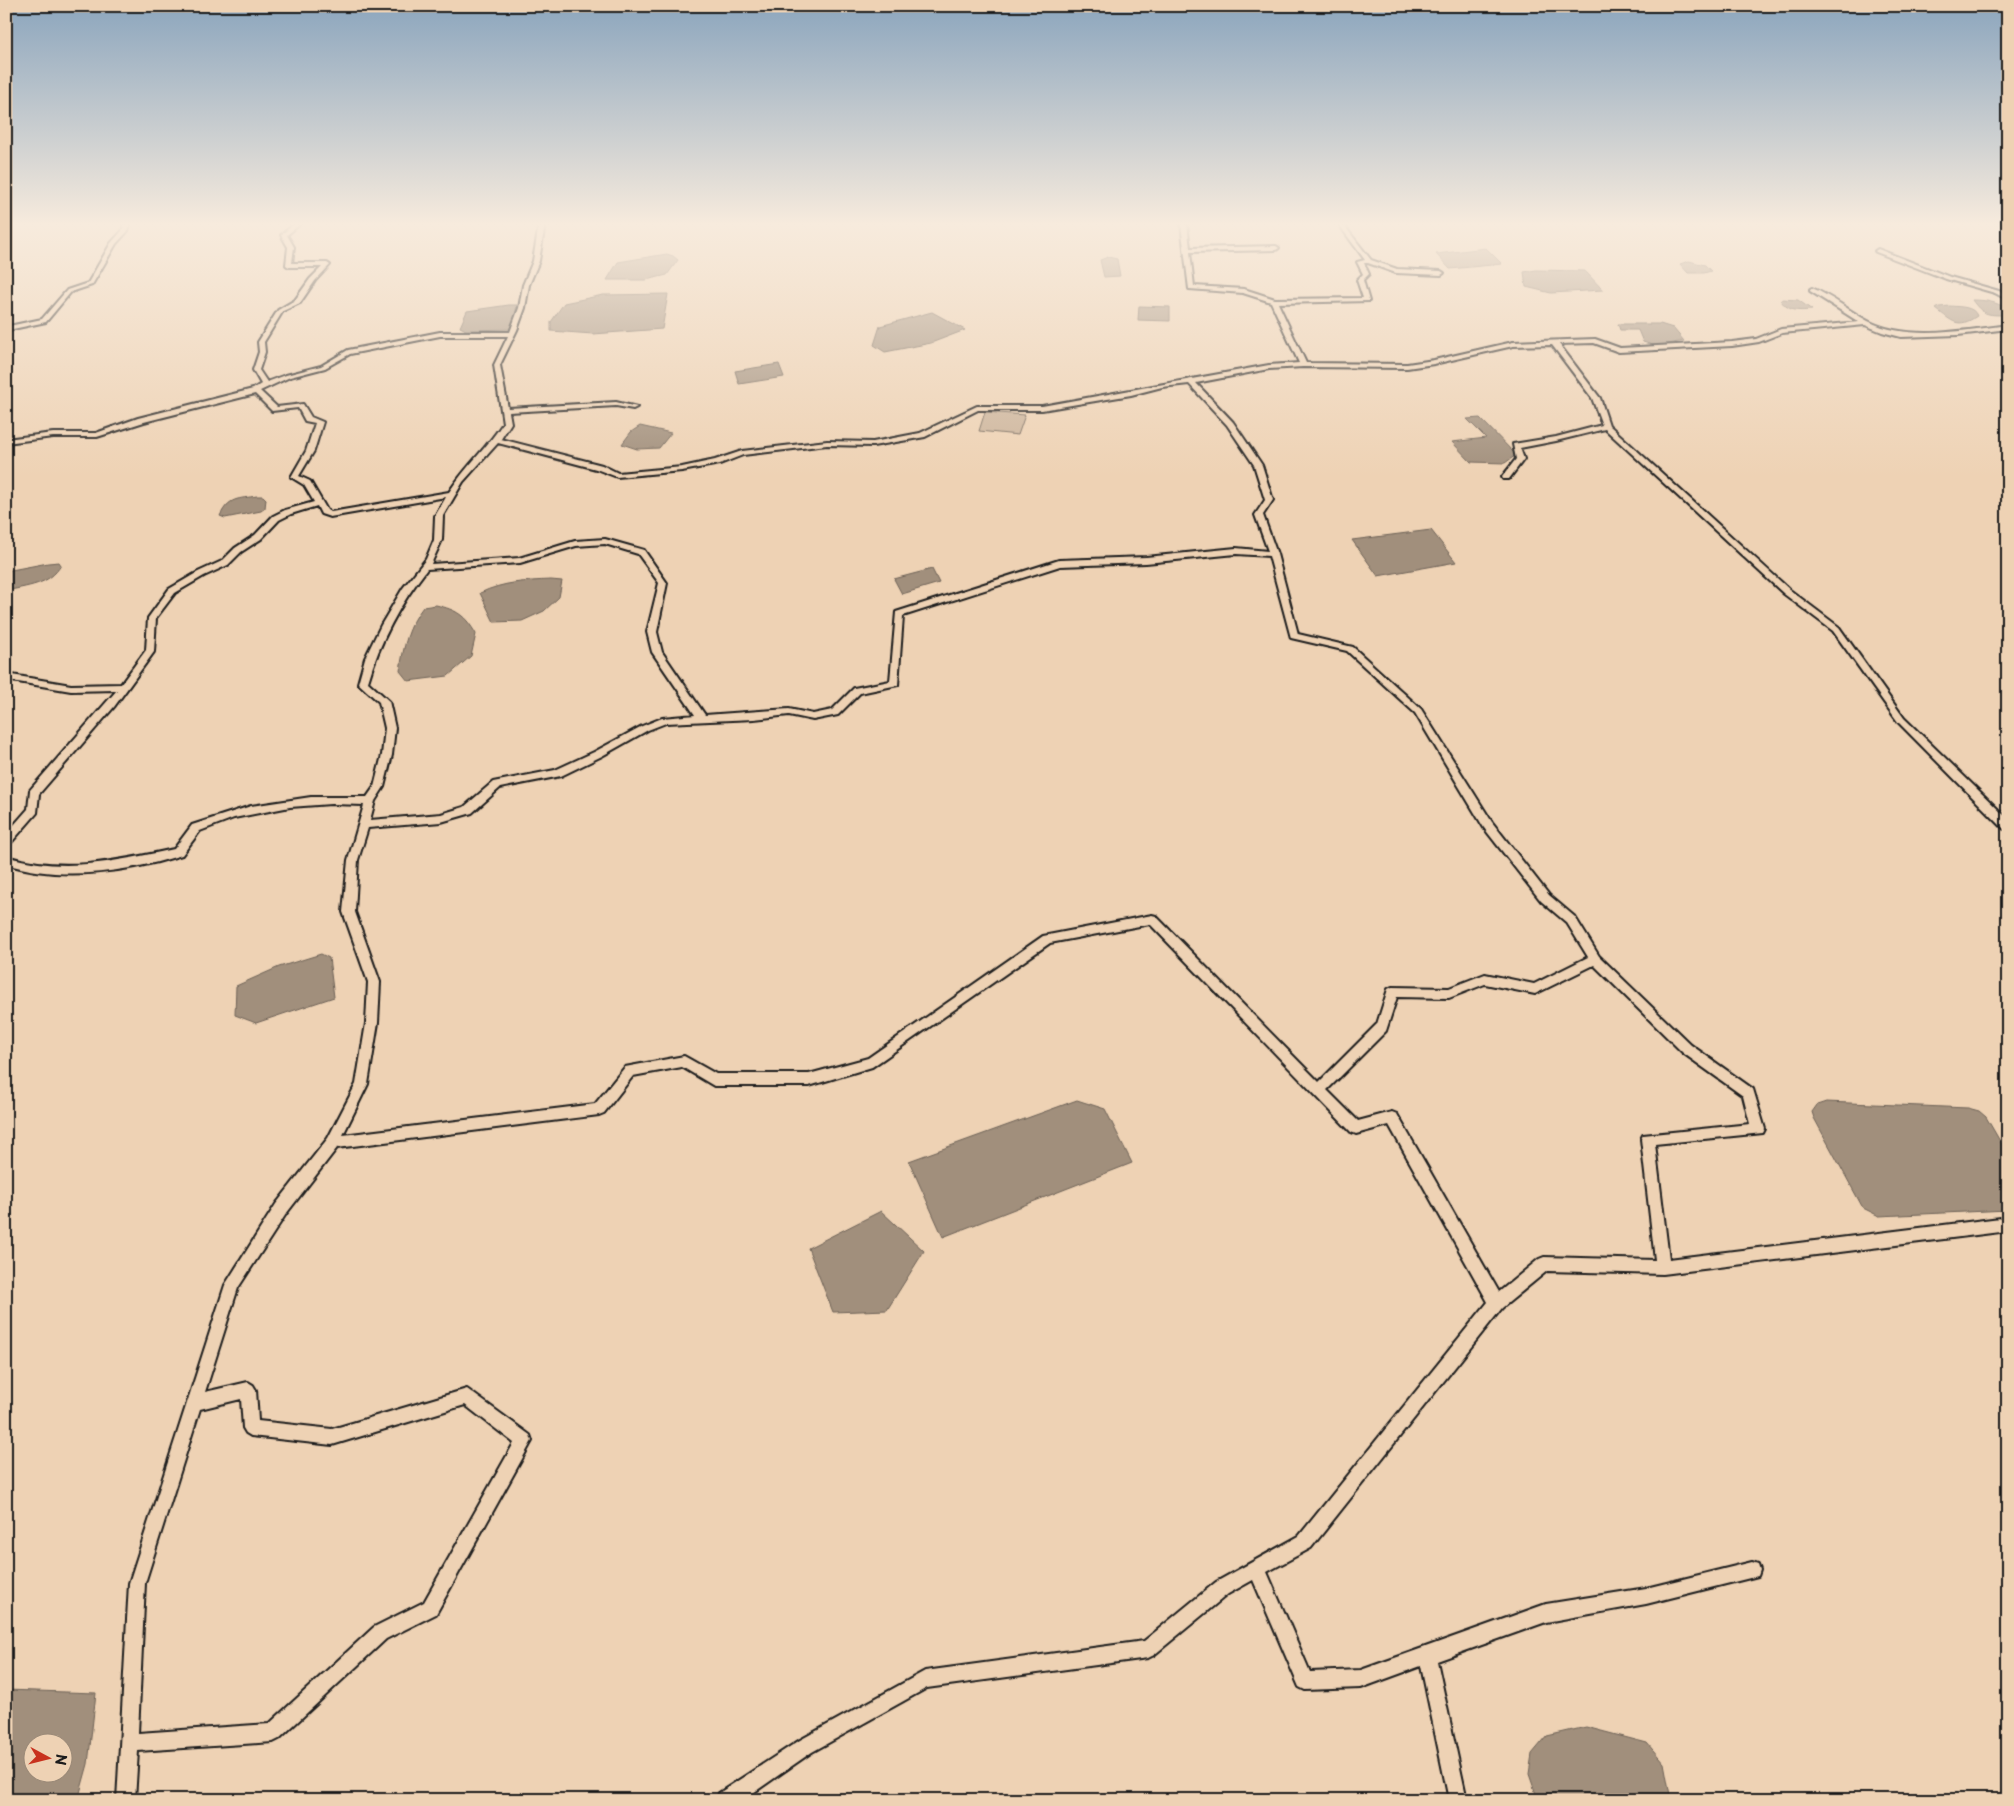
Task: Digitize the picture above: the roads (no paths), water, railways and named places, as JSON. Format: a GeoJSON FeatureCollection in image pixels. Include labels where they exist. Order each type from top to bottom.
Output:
{"type":"FeatureCollection","features":[{"type":"Feature","properties":{"kind":"street"},"geometry":{"type":"LineString","coordinates":[[6,330],[11,326],[44,321],[55,308]]}},
{"type":"Feature","properties":{"kind":"street"},"geometry":{"type":"LineString","coordinates":[[265,385],[256,370],[262,352],[261,342],[282,310],[290,308]]}},
{"type":"Feature","properties":{"kind":"street"},"geometry":{"type":"LineString","coordinates":[[126,1800],[138,1583],[232,1285],[281,1209],[333,1142],[362,1084],[372,1023],[374,982],[349,912],[353,860],[370,801],[379,787],[387,755],[390,728],[384,701],[363,683],[370,658],[385,625],[430,560],[438,540],[438,516],[460,481],[496,440],[507,423],[497,365],[522,308]]}},
{"type":"Feature","properties":{"kind":"street"},"geometry":{"type":"LineString","coordinates":[[1277,308],[1302,365]]}},
{"type":"Feature","properties":{"kind":"street"},"geometry":{"type":"LineString","coordinates":[[1842,308],[1866,323],[1884,331],[1901,335],[1958,333],[2008,327]]}},
{"type":"Feature","properties":{"kind":"street"},"geometry":{"type":"LineString","coordinates":[[496,440],[599,466],[618,474],[627,474],[682,469],[717,462],[742,453],[827,443],[872,444],[922,435],[977,408],[1042,408],[1269,367],[1302,365],[1407,366],[1434,362],[1513,344],[1595,342],[1619,350],[1732,344],[1757,341],[1781,331],[1866,323]]}},
{"type":"Feature","properties":{"kind":"street"},"geometry":{"type":"LineString","coordinates":[[6,441],[53,435],[97,435],[141,420],[256,391],[265,385],[322,367],[348,352],[383,346],[416,337],[440,334],[512,334]]}},
{"type":"Feature","properties":{"kind":"street"},"geometry":{"type":"LineString","coordinates":[[1554,342],[1596,398],[1606,426],[1787,592],[1836,629],[1901,720],[2005,820]]}},
{"type":"Feature","properties":{"kind":"street"},"geometry":{"type":"LineString","coordinates":[[1191,382],[1230,424],[1258,464],[1269,500],[1259,515],[1273,554],[1294,636],[1350,649],[1418,711],[1488,825],[1545,898],[1571,920],[1595,959],[1687,1049],[1748,1093],[1758,1129],[1648,1139],[1663,1267]]}},
{"type":"Feature","properties":{"kind":"street"},"geometry":{"type":"LineString","coordinates":[[256,391],[274,409],[300,406],[308,419],[319,422],[310,451],[294,476],[307,483],[324,512],[330,514],[452,494]]}},
{"type":"Feature","properties":{"kind":"street"},"geometry":{"type":"LineString","coordinates":[[504,410],[616,404],[634,407]]}},
{"type":"Feature","properties":{"kind":"street"},"geometry":{"type":"LineString","coordinates":[[1506,476],[1520,460],[1516,446],[1606,426]]}},
{"type":"Feature","properties":{"kind":"street"},"geometry":{"type":"LineString","coordinates":[[6,841],[33,810],[34,793],[111,705],[151,650],[152,618],[172,592],[201,574],[226,563],[238,550],[258,537],[276,518],[288,512],[319,503]]}},
{"type":"Feature","properties":{"kind":"street"},"geometry":{"type":"LineString","coordinates":[[424,567],[520,560],[575,544],[606,541],[642,552],[663,583],[652,632],[657,652],[702,718]]}},
{"type":"Feature","properties":{"kind":"street"},"geometry":{"type":"LineString","coordinates":[[364,824],[441,818],[468,810],[497,785],[557,773],[598,754],[645,728],[665,720],[754,716],[790,712],[813,717],[835,713],[857,690],[895,683],[899,614],[1059,563],[1146,560],[1236,551],[1273,554]]}},
{"type":"Feature","properties":{"kind":"street"},"geometry":{"type":"LineString","coordinates":[[6,677],[34,680],[52,686],[80,689],[111,686],[123,687]]}},
{"type":"Feature","properties":{"kind":"street"},"geometry":{"type":"LineString","coordinates":[[6,860],[19,866],[57,870],[136,862],[178,852],[195,828],[223,817],[249,810],[309,802],[370,801]]}},
{"type":"Feature","properties":{"kind":"street"},"geometry":{"type":"LineString","coordinates":[[333,1142],[599,1109],[630,1071],[684,1061],[714,1080],[809,1080],[872,1062],[1047,939],[1152,919],[1356,1128],[1392,1118],[1497,1303]]}},
{"type":"Feature","properties":{"kind":"street"},"geometry":{"type":"LineString","coordinates":[[1318,1090],[1382,1027],[1392,992],[1449,993],[1485,979],[1535,988],[1595,959]]}},
{"type":"Feature","properties":{"kind":"street"},"geometry":{"type":"LineString","coordinates":[[726,1800],[806,1746],[925,1680],[1148,1649],[1222,1588],[1305,1542],[1497,1303],[1544,1264],[1663,1267],[2008,1224]]}},
{"type":"Feature","properties":{"kind":"street"},"geometry":{"type":"LineString","coordinates":[[130,1743],[274,1733],[380,1634],[430,1608],[524,1440],[467,1397],[332,1437],[251,1428],[248,1390],[196,1402]]}},
{"type":"Feature","properties":{"kind":"street"},"geometry":{"type":"LineString","coordinates":[[1257,1570],[1305,1681],[1361,1679],[1546,1613],[1646,1596],[1752,1570]]}},
{"type":"Feature","properties":{"kind":"street"},"geometry":{"type":"LineString","coordinates":[[1427,1656],[1458,1800]]}}]}
